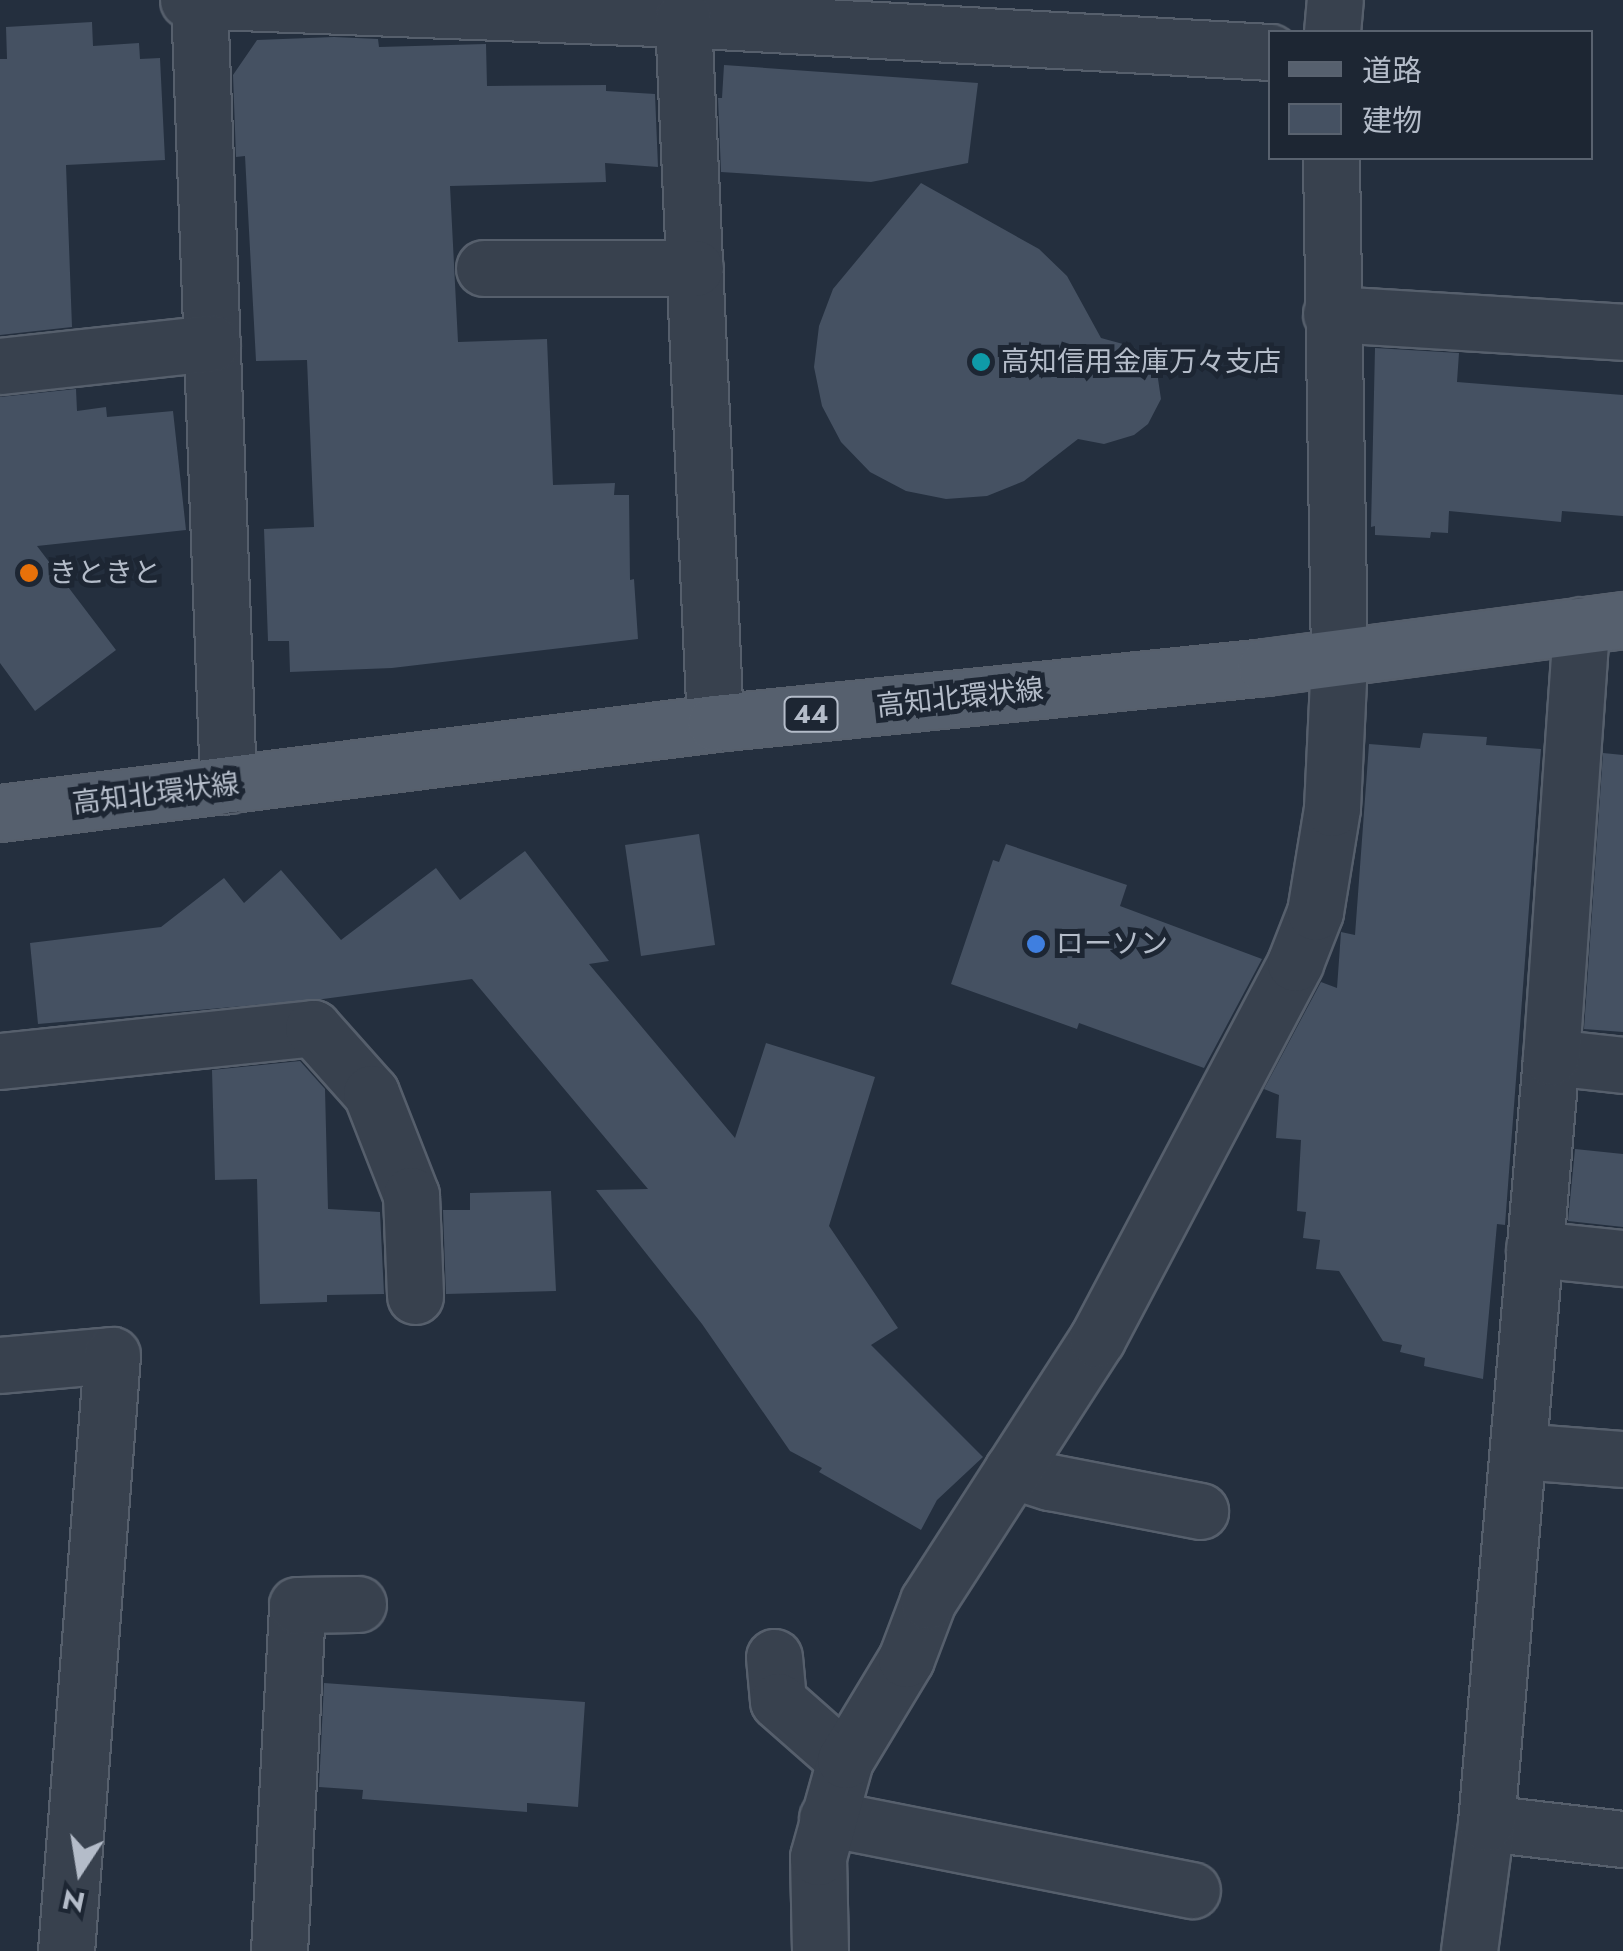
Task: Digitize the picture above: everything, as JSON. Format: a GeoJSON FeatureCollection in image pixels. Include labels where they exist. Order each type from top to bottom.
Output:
{"type":"FeatureCollection","features":[{"type":"Feature","properties":{"kind":"main road","name":"高知北環状線"},"geometry":{"type":"LineString","coordinates":[[0,813],[715,723],[1338,658],[1602,623]]}},
{"type":"Feature","properties":{"kind":"street"},"geometry":{"type":"LineString","coordinates":[[188,0],[683,19],[1268,52]]}},
{"type":"Feature","properties":{"kind":"street"},"geometry":{"type":"LineString","coordinates":[[199,0],[228,785]]}},
{"type":"Feature","properties":{"kind":"street"},"geometry":{"type":"LineString","coordinates":[[1332,30],[1335,0]]}},
{"type":"Feature","properties":{"kind":"street"},"geometry":{"type":"LineString","coordinates":[[683,19],[715,723]]}},
{"type":"Feature","properties":{"kind":"street"},"geometry":{"type":"LineString","coordinates":[[820,1951],[818,1857],[844,1760],[906,1659],[928,1601],[1097,1339],[1295,963],[1314,912],[1332,808],[1338,658],[1331,160]]}},
{"type":"Feature","properties":{"kind":"street"},"geometry":{"type":"LineString","coordinates":[[484,268],[695,268]]}},
{"type":"Feature","properties":{"kind":"street"},"geometry":{"type":"LineString","coordinates":[[1331,314],[1623,332]]}},
{"type":"Feature","properties":{"kind":"street"},"geometry":{"type":"LineString","coordinates":[[0,366],[212,343]]}},
{"type":"Feature","properties":{"kind":"street"},"geometry":{"type":"LineString","coordinates":[[1469,1951],[1486,1823],[1551,1058],[1602,623]]}},
{"type":"Feature","properties":{"kind":"street"},"geometry":{"type":"LineString","coordinates":[[0,1061],[313,1028],[371,1093],[411,1195],[415,1296]]}},
{"type":"Feature","properties":{"kind":"street"},"geometry":{"type":"LineString","coordinates":[[1551,1058],[1623,1065]]}},
{"type":"Feature","properties":{"kind":"street"},"geometry":{"type":"LineString","coordinates":[[1534,1249],[1623,1258]]}},
{"type":"Feature","properties":{"kind":"street"},"geometry":{"type":"LineString","coordinates":[[0,1365],[112,1356],[66,1951]]}},
{"type":"Feature","properties":{"kind":"street"},"geometry":{"type":"LineString","coordinates":[[1518,1450],[1623,1459]]}},
{"type":"Feature","properties":{"kind":"street"},"geometry":{"type":"LineString","coordinates":[[1012,1470],[1200,1511]]}},
{"type":"Feature","properties":{"kind":"street"},"geometry":{"type":"LineString","coordinates":[[294,1935],[297,1605],[358,1604]]}},
{"type":"Feature","properties":{"kind":"street"},"geometry":{"type":"LineString","coordinates":[[774,1656],[778,1701],[844,1760]]}},
{"type":"Feature","properties":{"kind":"street"},"geometry":{"type":"LineString","coordinates":[[827,1818],[1192,1890]]}},
{"type":"Feature","properties":{"kind":"street"},"geometry":{"type":"LineString","coordinates":[[1486,1823],[1623,1838]]}},
{"type":"Feature","properties":{"kind":"building"},"geometry":{"type":"Polygon","coordinates":[[[92,22],[93,46],[139,43],[140,59],[160,58],[165,160],[66,165],[72,327],[0,335],[0,59],[7,59],[6,27],[92,22]]]}},
{"type":"Feature","properties":{"kind":"building"},"geometry":{"type":"Polygon","coordinates":[[[378,39],[379,47],[486,44],[487,86],[606,85],[606,91],[655,94],[658,167],[605,163],[606,182],[450,186],[458,342],[547,339],[553,485],[615,483],[614,495],[629,495],[630,580],[634,579],[638,639],[392,668],[290,672],[289,641],[268,641],[264,529],[314,527],[307,360],[256,361],[245,156],[236,157],[233,75],[257,40],[378,39]]]}},
{"type":"Feature","properties":{"kind":"building"},"geometry":{"type":"Polygon","coordinates":[[[724,65],[978,83],[968,163],[871,182],[721,172],[718,98],[722,98],[724,65]]]}},
{"type":"Feature","properties":{"kind":"building","name":"高知信用金庫万々支店"},"geometry":{"type":"Polygon","coordinates":[[[921,183],[1039,249],[1067,276],[1101,338],[1134,347],[1157,372],[1161,399],[1148,424],[1134,435],[1104,444],[1078,439],[1024,481],[987,496],[946,499],[906,491],[870,472],[841,442],[822,406],[814,367],[819,326],[833,289],[921,183]]]}},
{"type":"Feature","properties":{"kind":"building"},"geometry":{"type":"Polygon","coordinates":[[[1375,348],[1459,353],[1457,382],[1623,395],[1623,516],[1562,511],[1561,522],[1449,511],[1448,533],[1431,532],[1430,538],[1375,535],[1375,526],[1371,527],[1375,348]]]}},
{"type":"Feature","properties":{"kind":"building"},"geometry":{"type":"Polygon","coordinates":[[[76,389],[77,411],[106,407],[107,417],[173,411],[186,530],[37,546],[116,650],[35,711],[0,663],[0,397],[76,389]]]}},
{"type":"Feature","properties":{"kind":"building"},"geometry":{"type":"Polygon","coordinates":[[[1423,733],[1487,737],[1486,745],[1541,749],[1505,1225],[1497,1224],[1483,1379],[1424,1366],[1425,1358],[1400,1352],[1402,1345],[1383,1341],[1339,1271],[1316,1269],[1320,1240],[1303,1238],[1306,1212],[1297,1211],[1301,1140],[1276,1138],[1279,1095],[1264,1089],[1321,982],[1337,988],[1341,932],[1355,935],[1369,744],[1420,748],[1423,733]]]}},
{"type":"Feature","properties":{"kind":"building"},"geometry":{"type":"Polygon","coordinates":[[[1603,753],[1623,755],[1623,1032],[1584,1029],[1603,753]]]}},
{"type":"Feature","properties":{"kind":"building"},"geometry":{"type":"Polygon","coordinates":[[[699,834],[715,945],[641,956],[625,845],[699,834]]]}},
{"type":"Feature","properties":{"kind":"building"},"geometry":{"type":"Polygon","coordinates":[[[1006,844],[1127,885],[1120,906],[1262,959],[1204,1068],[1079,1023],[1077,1029],[951,984],[993,860],[999,862],[1006,844]]]}},
{"type":"Feature","properties":{"kind":"building"},"geometry":{"type":"Polygon","coordinates":[[[525,851],[609,961],[589,964],[735,1138],[766,1043],[875,1077],[829,1226],[898,1328],[871,1345],[983,1457],[937,1500],[921,1530],[819,1472],[822,1468],[790,1451],[702,1324],[596,1190],[648,1189],[472,979],[323,999],[38,1024],[30,943],[161,927],[224,878],[244,903],[281,870],[341,940],[436,868],[460,900],[525,851]]]}},
{"type":"Feature","properties":{"kind":"building"},"geometry":{"type":"Polygon","coordinates":[[[300,1061],[325,1089],[328,1209],[380,1212],[384,1294],[327,1295],[327,1302],[260,1304],[257,1179],[215,1180],[212,1070],[300,1061]]]}},
{"type":"Feature","properties":{"kind":"building"},"geometry":{"type":"Polygon","coordinates":[[[1575,1149],[1623,1154],[1623,1227],[1568,1221],[1575,1149]]]}},
{"type":"Feature","properties":{"kind":"building"},"geometry":{"type":"Polygon","coordinates":[[[551,1191],[556,1291],[446,1294],[443,1210],[470,1210],[470,1193],[551,1191]]]}},
{"type":"Feature","properties":{"kind":"building"},"geometry":{"type":"Polygon","coordinates":[[[324,1683],[585,1702],[578,1807],[527,1803],[527,1812],[362,1799],[363,1790],[319,1787],[324,1683]]]}},
{"type":"Feature","properties":{"kind":"place","name":"高知信用金庫万々支店"},"geometry":{"type":"Point","coordinates":[981,362]}},
{"type":"Feature","properties":{"kind":"place","name":"きときと"},"geometry":{"type":"Point","coordinates":[29,573]}},
{"type":"Feature","properties":{"kind":"place","name":"ローソン"},"geometry":{"type":"Point","coordinates":[1036,944]}}]}
